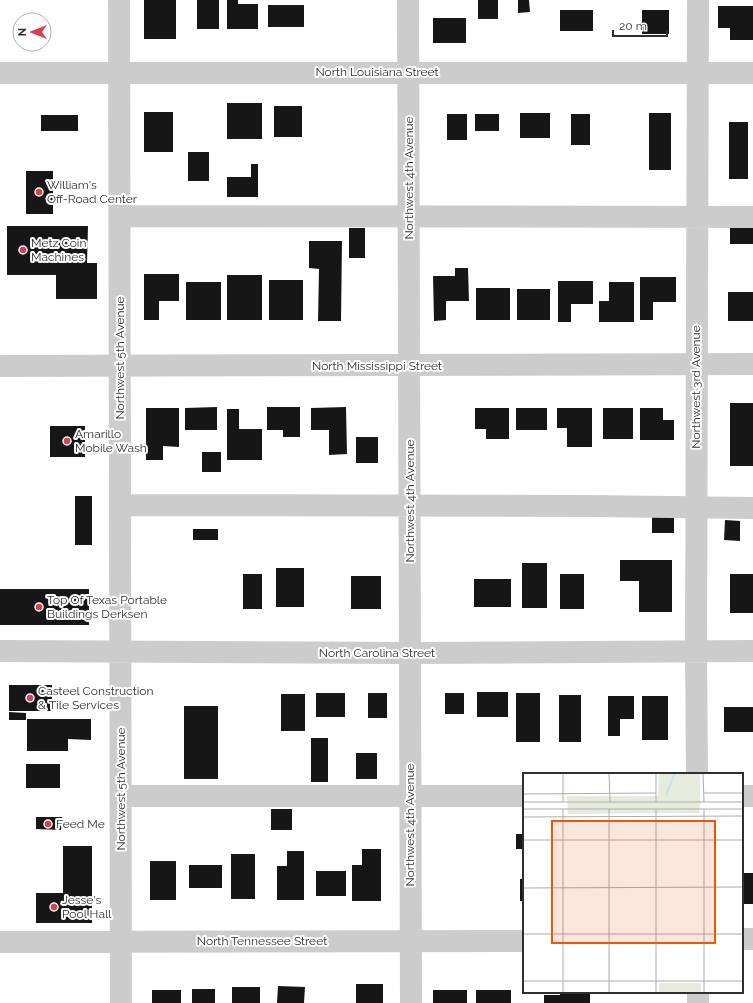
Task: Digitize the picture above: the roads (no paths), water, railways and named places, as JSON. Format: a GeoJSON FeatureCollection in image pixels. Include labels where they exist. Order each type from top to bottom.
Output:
{"type":"FeatureCollection","features":[{"type":"Feature","properties":{"kind":"street","name":"Northwest 5th Avenue"},"geometry":{"type":"LineString","coordinates":[[119,0],[120,1003]]}},
{"type":"Feature","properties":{"kind":"street","name":"Northwest 4th Avenue"},"geometry":{"type":"LineString","coordinates":[[408,0],[410,216],[411,1003]]}},
{"type":"Feature","properties":{"kind":"street","name":"Northwest 3rd Avenue"},"geometry":{"type":"LineString","coordinates":[[697,773],[696,364],[698,0]]}},
{"type":"Feature","properties":{"kind":"street","name":"North Louisiana Street"},"geometry":{"type":"LineString","coordinates":[[0,73],[753,73]]}},
{"type":"Feature","properties":{"kind":"street"},"geometry":{"type":"LineString","coordinates":[[120,216],[753,217]]}},
{"type":"Feature","properties":{"kind":"street","name":"North Mississippi Street"},"geometry":{"type":"LineString","coordinates":[[0,366],[753,364]]}},
{"type":"Feature","properties":{"kind":"street"},"geometry":{"type":"LineString","coordinates":[[120,505],[410,507],[589,506],[753,508]]}},
{"type":"Feature","properties":{"kind":"street","name":"North Carolina Street"},"geometry":{"type":"LineString","coordinates":[[0,651],[410,653],[753,651]]}},
{"type":"Feature","properties":{"kind":"street"},"geometry":{"type":"LineString","coordinates":[[120,796],[523,796]]}},
{"type":"Feature","properties":{"kind":"street","name":"North Tennessee Street"},"geometry":{"type":"LineString","coordinates":[[0,942],[523,941]]}},
{"type":"Feature","properties":{"kind":"place","name":"William's Off-Road Center"},"geometry":{"type":"Point","coordinates":[39,192]}},
{"type":"Feature","properties":{"kind":"place","name":"Metz Coin Machines"},"geometry":{"type":"Point","coordinates":[23,250]}},
{"type":"Feature","properties":{"kind":"place","name":"Amarillo Mobile Wash"},"geometry":{"type":"Point","coordinates":[67,441]}},
{"type":"Feature","properties":{"kind":"place","name":"Top Of Texas Portable Buildings Derksen"},"geometry":{"type":"Point","coordinates":[39,607]}},
{"type":"Feature","properties":{"kind":"place","name":"Casteel Construction & Tile Services"},"geometry":{"type":"Point","coordinates":[30,698]}},
{"type":"Feature","properties":{"kind":"place","name":"Feed Me"},"geometry":{"type":"Point","coordinates":[48,824]}},
{"type":"Feature","properties":{"kind":"place","name":"Jesse's Pool Hall"},"geometry":{"type":"Point","coordinates":[54,907]}}]}
